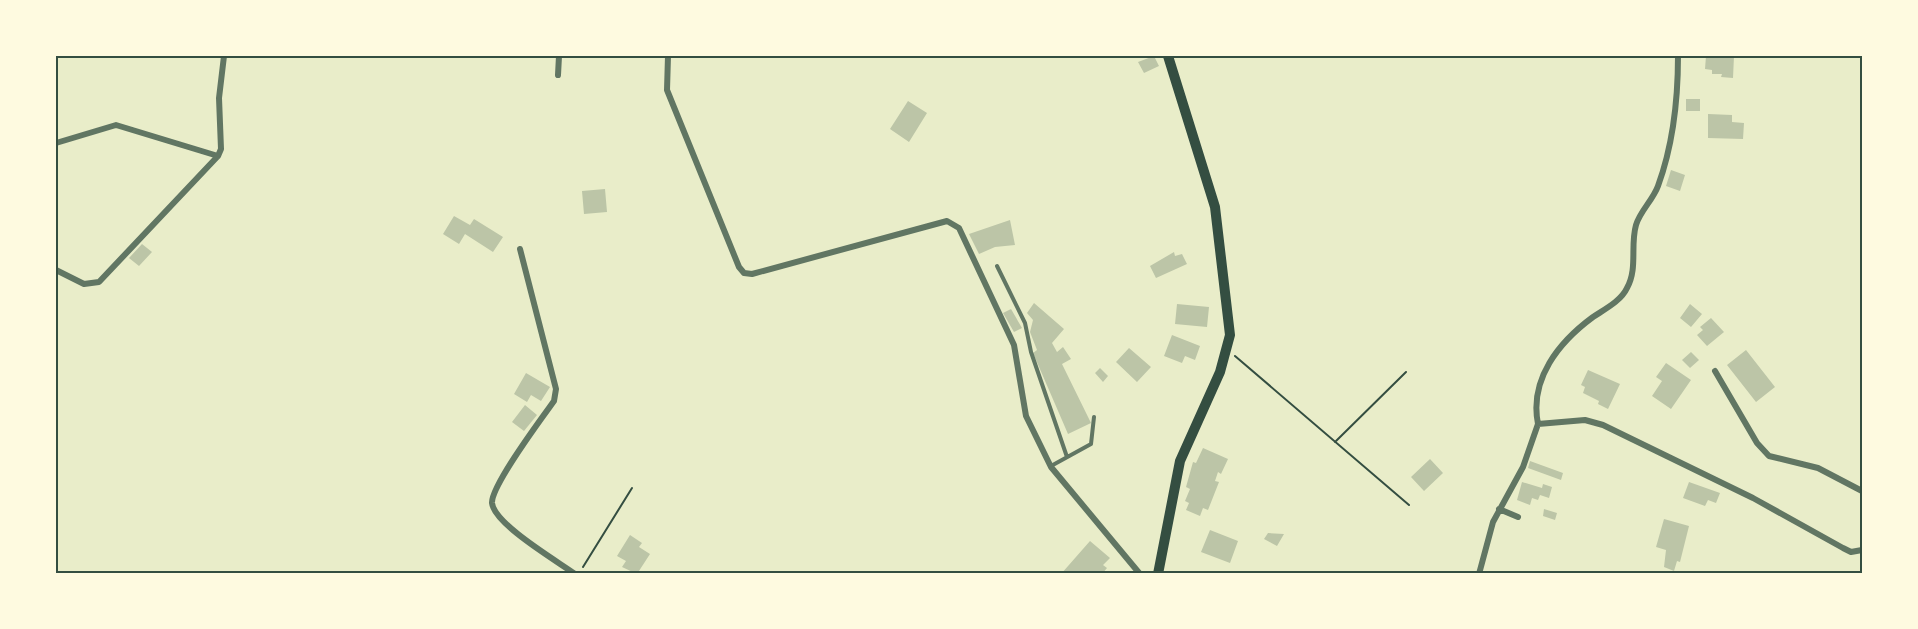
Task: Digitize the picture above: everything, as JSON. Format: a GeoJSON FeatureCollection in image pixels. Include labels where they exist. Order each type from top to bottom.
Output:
{"type":"FeatureCollection","features":[{"type":"Feature","properties":{"kind":"main road"},"geometry":{"type":"LineString","coordinates":[[1158,573],[1180,461],[1228,350],[1230,317],[1215,207],[1168,56]]}},
{"type":"Feature","properties":{"kind":"street"},"geometry":{"type":"LineString","coordinates":[[56,270],[84,284],[99,282],[218,156],[221,148],[219,98],[224,56]]}},
{"type":"Feature","properties":{"kind":"street"},"geometry":{"type":"LineString","coordinates":[[558,56],[558,75]]}},
{"type":"Feature","properties":{"kind":"street"},"geometry":{"type":"LineString","coordinates":[[668,56],[667,90],[739,267],[744,273],[752,274],[946,221],[959,228],[1014,345],[1026,416],[1050,467],[1140,573]]}},
{"type":"Feature","properties":{"kind":"street"},"geometry":{"type":"LineString","coordinates":[[1479,573],[1489,533],[1522,467],[1538,424],[1536,409],[1544,374],[1559,347],[1572,333],[1621,297],[1628,287],[1634,266],[1636,224],[1658,186],[1669,147],[1678,56]]}},
{"type":"Feature","properties":{"kind":"street"},"geometry":{"type":"LineString","coordinates":[[56,143],[116,125],[218,156]]}},
{"type":"Feature","properties":{"kind":"street"},"geometry":{"type":"LineString","coordinates":[[520,249],[556,389],[554,401],[497,485],[492,504],[496,514],[520,536],[577,573]]}},
{"type":"Feature","properties":{"kind":"street"},"geometry":{"type":"LineString","coordinates":[[1715,372],[1757,444],[1769,456],[1818,468],[1863,491]]}},
{"type":"Feature","properties":{"kind":"street"},"geometry":{"type":"LineString","coordinates":[[1538,424],[1585,420],[1597,422],[1753,498],[1851,552],[1863,550]]}},
{"type":"Feature","properties":{"kind":"street"},"geometry":{"type":"LineString","coordinates":[[1499,509],[1518,517]]}},
{"type":"Feature","properties":{"kind":"lane"},"geometry":{"type":"LineString","coordinates":[[997,266],[1025,323],[1031,352],[1067,458]]}},
{"type":"Feature","properties":{"kind":"lane"},"geometry":{"type":"LineString","coordinates":[[1050,467],[1091,444],[1094,417]]}},
{"type":"Feature","properties":{"kind":"path"},"geometry":{"type":"LineString","coordinates":[[1228,350],[1409,505]]}},
{"type":"Feature","properties":{"kind":"path"},"geometry":{"type":"LineString","coordinates":[[1335,442],[1406,372]]}},
{"type":"Feature","properties":{"kind":"path"},"geometry":{"type":"LineString","coordinates":[[577,573],[632,488]]}},
{"type":"Feature","properties":{"kind":"building"},"geometry":{"type":"Polygon","coordinates":[[[1154,56],[1159,66],[1144,73],[1138,62],[1154,56]]]}},
{"type":"Feature","properties":{"kind":"building"},"geometry":{"type":"Polygon","coordinates":[[[1706,56],[1734,56],[1733,78],[1721,77],[1722,74],[1712,74],[1712,70],[1705,69],[1706,56]]]}},
{"type":"Feature","properties":{"kind":"building"},"geometry":{"type":"Polygon","coordinates":[[[1686,99],[1700,99],[1700,111],[1686,111],[1686,99]]]}},
{"type":"Feature","properties":{"kind":"building"},"geometry":{"type":"Polygon","coordinates":[[[908,101],[927,113],[909,142],[890,129],[908,101]]]}},
{"type":"Feature","properties":{"kind":"building"},"geometry":{"type":"Polygon","coordinates":[[[1708,114],[1732,115],[1732,122],[1744,123],[1743,139],[1708,138],[1708,114]]]}},
{"type":"Feature","properties":{"kind":"building"},"geometry":{"type":"Polygon","coordinates":[[[1671,170],[1685,175],[1680,191],[1666,186],[1671,170]]]}},
{"type":"Feature","properties":{"kind":"building"},"geometry":{"type":"Polygon","coordinates":[[[605,189],[607,212],[584,214],[582,191],[605,189]]]}},
{"type":"Feature","properties":{"kind":"building"},"geometry":{"type":"Polygon","coordinates":[[[454,216],[470,225],[474,219],[503,237],[493,252],[465,234],[459,244],[443,234],[454,216]]]}},
{"type":"Feature","properties":{"kind":"building"},"geometry":{"type":"Polygon","coordinates":[[[1010,220],[1015,245],[995,247],[979,254],[969,234],[1010,220]]]}},
{"type":"Feature","properties":{"kind":"building"},"geometry":{"type":"Polygon","coordinates":[[[142,244],[152,252],[139,266],[129,258],[142,244]]]}},
{"type":"Feature","properties":{"kind":"building"},"geometry":{"type":"Polygon","coordinates":[[[1174,252],[1175,256],[1182,254],[1187,264],[1156,278],[1150,266],[1174,252]]]}},
{"type":"Feature","properties":{"kind":"building"},"geometry":{"type":"Polygon","coordinates":[[[1034,303],[1064,329],[1052,343],[1057,352],[1063,347],[1071,359],[1062,364],[1091,423],[1068,434],[1033,353],[1037,350],[1030,332],[1033,320],[1027,313],[1034,303]]]}},
{"type":"Feature","properties":{"kind":"building"},"geometry":{"type":"Polygon","coordinates":[[[1177,304],[1209,307],[1207,327],[1175,324],[1177,304]]]}},
{"type":"Feature","properties":{"kind":"building"},"geometry":{"type":"Polygon","coordinates":[[[1690,304],[1702,314],[1691,327],[1680,318],[1690,304]]]}},
{"type":"Feature","properties":{"kind":"building"},"geometry":{"type":"Polygon","coordinates":[[[1011,309],[1022,328],[1014,332],[1003,313],[1011,309]]]}},
{"type":"Feature","properties":{"kind":"building"},"geometry":{"type":"Polygon","coordinates":[[[1711,318],[1724,332],[1707,346],[1697,335],[1703,330],[1700,327],[1711,318]]]}},
{"type":"Feature","properties":{"kind":"building"},"geometry":{"type":"Polygon","coordinates":[[[1172,335],[1200,346],[1195,360],[1185,356],[1182,363],[1164,356],[1172,335]]]}},
{"type":"Feature","properties":{"kind":"building"},"geometry":{"type":"Polygon","coordinates":[[[1129,348],[1151,367],[1137,382],[1116,362],[1129,348]]]}},
{"type":"Feature","properties":{"kind":"building"},"geometry":{"type":"Polygon","coordinates":[[[1746,350],[1775,387],[1756,402],[1727,365],[1746,350]]]}},
{"type":"Feature","properties":{"kind":"building"},"geometry":{"type":"Polygon","coordinates":[[[1691,352],[1699,360],[1690,368],[1682,360],[1691,352]]]}},
{"type":"Feature","properties":{"kind":"building"},"geometry":{"type":"Polygon","coordinates":[[[1666,363],[1691,380],[1671,409],[1652,396],[1662,381],[1656,377],[1666,363]]]}},
{"type":"Feature","properties":{"kind":"building"},"geometry":{"type":"Polygon","coordinates":[[[1100,368],[1108,376],[1103,382],[1095,373],[1100,368]]]}},
{"type":"Feature","properties":{"kind":"building"},"geometry":{"type":"Polygon","coordinates":[[[1588,370],[1620,384],[1608,409],[1598,404],[1599,401],[1583,393],[1585,387],[1581,385],[1588,370]]]}},
{"type":"Feature","properties":{"kind":"building"},"geometry":{"type":"Polygon","coordinates":[[[526,373],[550,387],[541,401],[531,395],[527,402],[514,394],[526,373]]]}},
{"type":"Feature","properties":{"kind":"building"},"geometry":{"type":"Polygon","coordinates":[[[525,405],[537,415],[524,431],[512,422],[525,405]]]}},
{"type":"Feature","properties":{"kind":"building"},"geometry":{"type":"Polygon","coordinates":[[[1203,448],[1228,459],[1221,474],[1218,472],[1215,481],[1219,482],[1208,510],[1203,508],[1200,516],[1186,510],[1189,503],[1185,501],[1190,489],[1186,487],[1193,462],[1196,463],[1203,448]]]}},
{"type":"Feature","properties":{"kind":"building"},"geometry":{"type":"Polygon","coordinates":[[[1430,459],[1443,473],[1424,491],[1411,477],[1430,459]]]}},
{"type":"Feature","properties":{"kind":"building"},"geometry":{"type":"Polygon","coordinates":[[[1530,461],[1563,473],[1561,480],[1528,468],[1530,461]]]}},
{"type":"Feature","properties":{"kind":"building"},"geometry":{"type":"Polygon","coordinates":[[[1522,482],[1542,488],[1543,484],[1552,487],[1549,498],[1540,495],[1538,500],[1532,498],[1530,505],[1517,500],[1522,482]]]}},
{"type":"Feature","properties":{"kind":"building"},"geometry":{"type":"Polygon","coordinates":[[[1689,482],[1720,493],[1716,503],[1708,500],[1705,506],[1683,498],[1689,482]]]}},
{"type":"Feature","properties":{"kind":"building"},"geometry":{"type":"Polygon","coordinates":[[[1544,509],[1557,513],[1555,520],[1543,516],[1544,509]]]}},
{"type":"Feature","properties":{"kind":"building"},"geometry":{"type":"Polygon","coordinates":[[[1664,519],[1689,526],[1680,562],[1677,561],[1674,571],[1664,567],[1666,550],[1656,547],[1664,519]]]}},
{"type":"Feature","properties":{"kind":"building"},"geometry":{"type":"Polygon","coordinates":[[[1210,530],[1238,541],[1230,563],[1201,552],[1210,530]]]}},
{"type":"Feature","properties":{"kind":"building"},"geometry":{"type":"Polygon","coordinates":[[[1268,533],[1284,534],[1277,546],[1264,539],[1268,533]]]}},
{"type":"Feature","properties":{"kind":"building"},"geometry":{"type":"Polygon","coordinates":[[[630,535],[642,543],[639,547],[650,554],[637,574],[622,567],[626,561],[617,556],[630,535]]]}},
{"type":"Feature","properties":{"kind":"building"},"geometry":{"type":"Polygon","coordinates":[[[1090,541],[1110,558],[1103,565],[1107,568],[1102,574],[1061,574],[1090,541]]]}}]}
